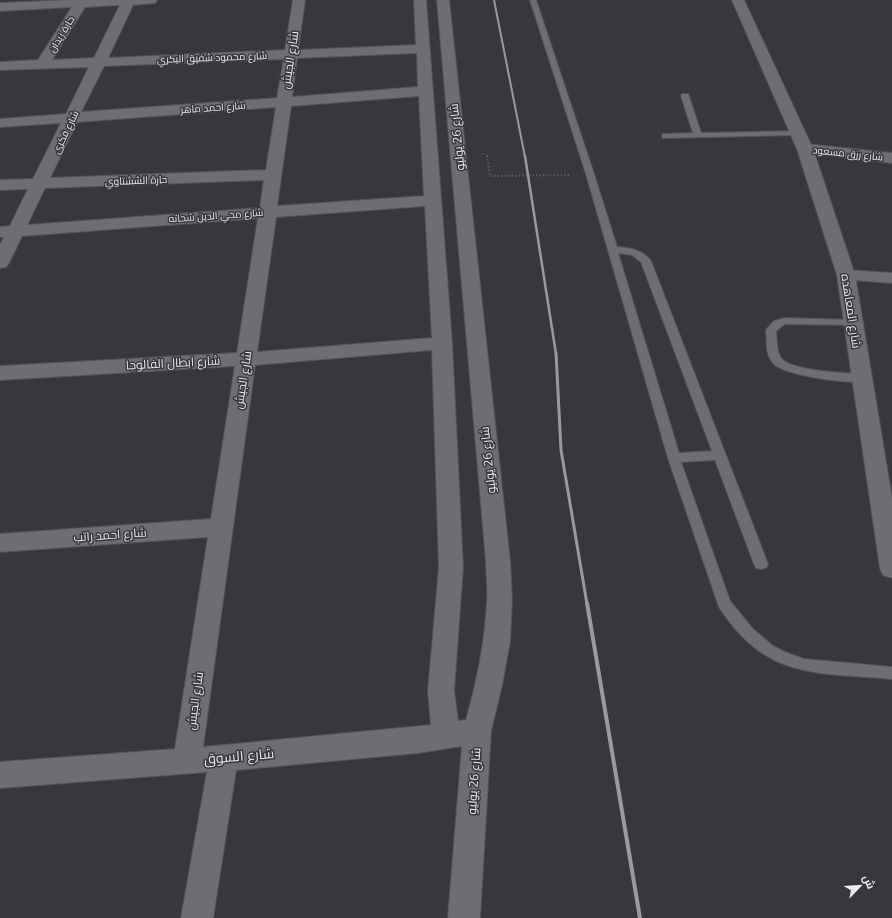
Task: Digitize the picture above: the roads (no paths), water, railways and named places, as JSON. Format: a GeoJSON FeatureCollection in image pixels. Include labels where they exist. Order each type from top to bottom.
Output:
{"type":"FeatureCollection","features":[{"type":"Feature","properties":{"kind":"street"},"geometry":{"type":"LineString","coordinates":[[0,8],[128,0],[151,0]]}},
{"type":"Feature","properties":{"kind":"street","name":"شارع فكرى"},"geometry":{"type":"LineString","coordinates":[[0,263],[8,231],[39,184],[128,0]]}},
{"type":"Feature","properties":{"kind":"street","name":"شارع الجيش"},"geometry":{"type":"LineString","coordinates":[[187,761],[220,527],[299,0]]}},
{"type":"Feature","properties":{"kind":"street"},"geometry":{"type":"LineString","coordinates":[[420,0],[442,343],[451,567],[440,690],[446,736]]}},
{"type":"Feature","properties":{"kind":"street","name":"شارع 26 يوليو"},"geometry":{"type":"LineString","coordinates":[[443,0],[498,561],[500,600],[497,641],[489,685],[477,731],[464,918]]}},
{"type":"Feature","properties":{"kind":"street","name":"شارع المعاهده"},"geometry":{"type":"LineString","coordinates":[[738,0],[801,141],[846,275],[892,568]]}},
{"type":"Feature","properties":{"kind":"street","name":"حارة زيدان"},"geometry":{"type":"LineString","coordinates":[[43,64],[80,4]]}},
{"type":"Feature","properties":{"kind":"street","name":"شارع محمود شفيق البكري"},"geometry":{"type":"LineString","coordinates":[[0,66],[99,62],[162,54],[291,54],[423,50]]}},
{"type":"Feature","properties":{"kind":"street","name":"شارع احمد ماهر"},"geometry":{"type":"LineString","coordinates":[[0,123],[426,91]]}},
{"type":"Feature","properties":{"kind":"street","name":"شارع رزق مسعود"},"geometry":{"type":"LineString","coordinates":[[801,141],[892,158]]}},
{"type":"Feature","properties":{"kind":"street","name":"حارة الششتاوي"},"geometry":{"type":"LineString","coordinates":[[0,185],[273,175]]}},
{"type":"Feature","properties":{"kind":"street","name":"شارع محي الدين شحاته"},"geometry":{"type":"LineString","coordinates":[[8,231],[433,200]]}},
{"type":"Feature","properties":{"kind":"street"},"geometry":{"type":"LineString","coordinates":[[846,275],[892,278]]}},
{"type":"Feature","properties":{"kind":"street","name":"شارع ابطال الفالوجا"},"geometry":{"type":"LineString","coordinates":[[0,373],[246,359],[442,343]]}},
{"type":"Feature","properties":{"kind":"street","name":"شارع احمد راتب"},"geometry":{"type":"LineString","coordinates":[[0,543],[220,527]]}},
{"type":"Feature","properties":{"kind":"street","name":"شارع السوق"},"geometry":{"type":"LineString","coordinates":[[0,775],[224,758],[446,736],[477,731]]}},
{"type":"Feature","properties":{"kind":"street"},"geometry":{"type":"LineString","coordinates":[[197,918],[224,758]]}},
{"type":"Feature","properties":{"kind":"lane"},"geometry":{"type":"LineString","coordinates":[[533,0],[590,174],[674,458],[724,603],[744,630],[762,645],[782,657],[803,665],[892,673]]}},
{"type":"Feature","properties":{"kind":"lane"},"geometry":{"type":"LineString","coordinates":[[685,96],[698,135]]}},
{"type":"Feature","properties":{"kind":"lane"},"geometry":{"type":"LineString","coordinates":[[666,136],[698,135],[801,141]]}},
{"type":"Feature","properties":{"kind":"lane"},"geometry":{"type":"LineString","coordinates":[[612,250],[633,252],[644,257],[646,261],[761,564]]}},
{"type":"Feature","properties":{"kind":"lane"},"geometry":{"type":"LineString","coordinates":[[853,322],[792,321],[778,323],[771,330],[774,356],[776,360],[788,369],[861,378]]}},
{"type":"Feature","properties":{"kind":"lane"},"geometry":{"type":"LineString","coordinates":[[674,458],[720,455]]}},
{"type":"Feature","properties":{"kind":"railway"},"geometry":{"type":"LineString","coordinates":[[494,0],[525,157]]}},
{"type":"Feature","properties":{"kind":"railway"},"geometry":{"type":"LineString","coordinates":[[525,156],[556,354]]}},
{"type":"Feature","properties":{"kind":"railway"},"geometry":{"type":"LineString","coordinates":[[556,353],[561,450],[587,604]]}},
{"type":"Feature","properties":{"kind":"railway"},"geometry":{"type":"LineString","coordinates":[[587,603],[640,918]]}}]}
